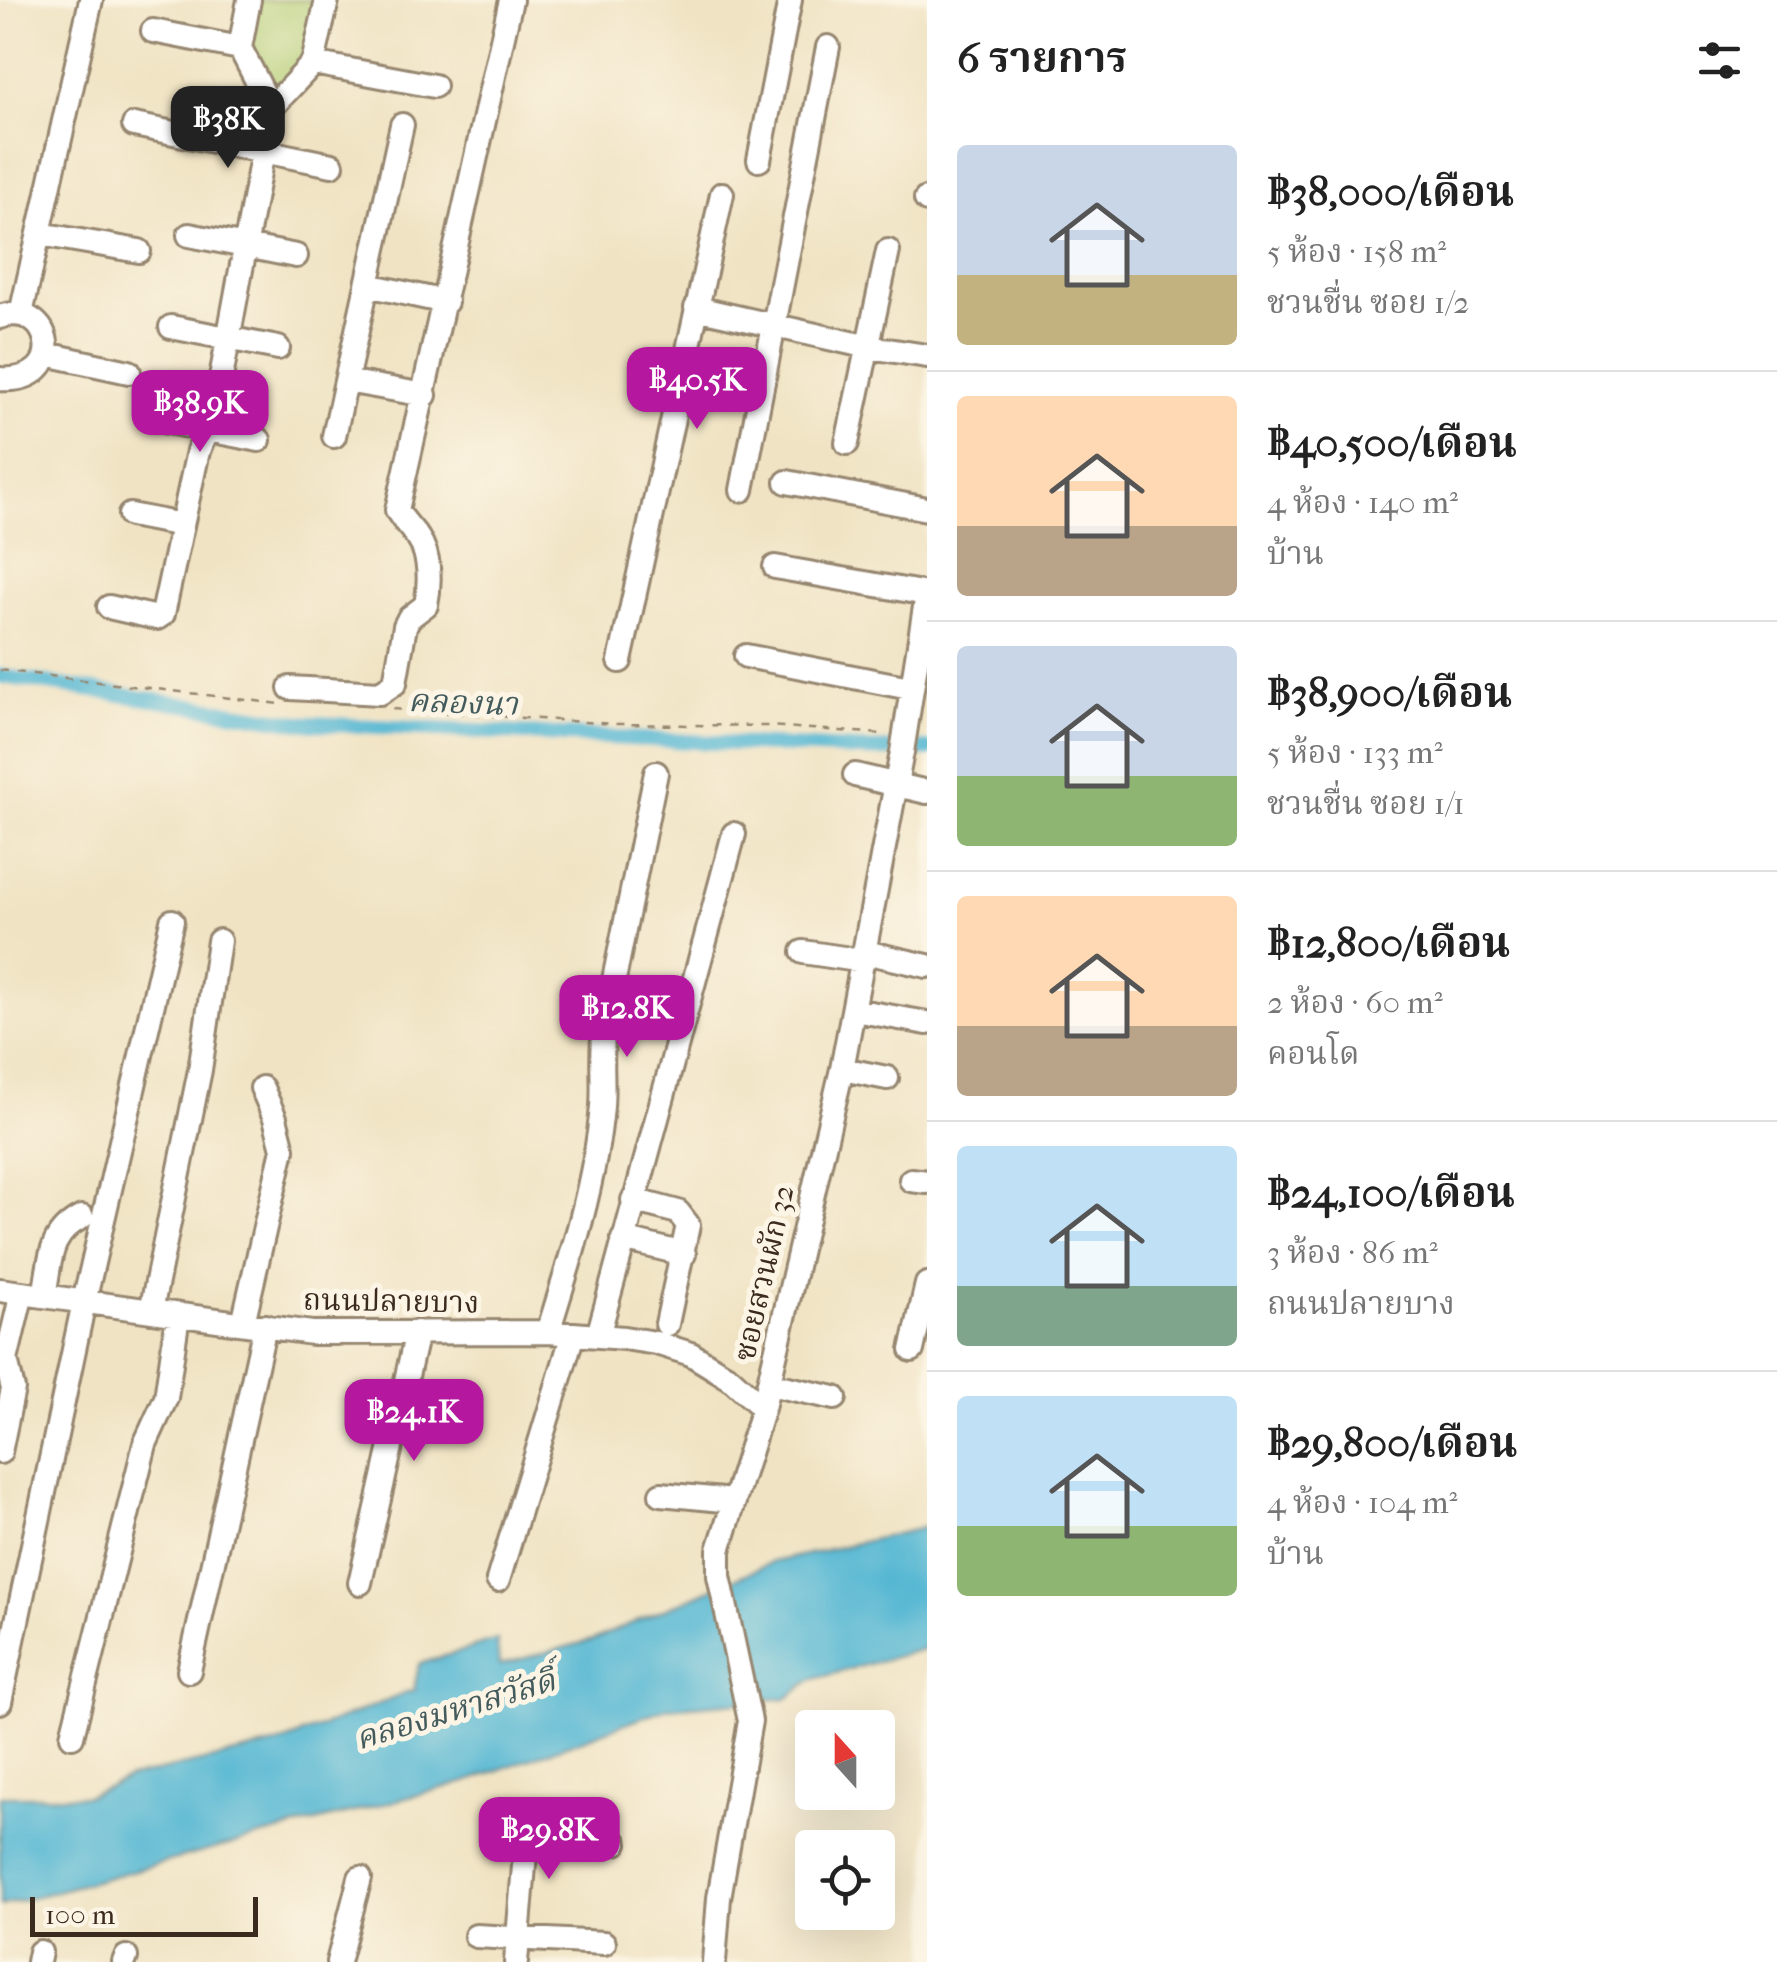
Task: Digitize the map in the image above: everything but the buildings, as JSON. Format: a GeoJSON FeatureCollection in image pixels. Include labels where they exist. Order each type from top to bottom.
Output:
{"type":"FeatureCollection","features":[{"type":"Feature","properties":{"kind":"street"},"geometry":{"type":"LineString","coordinates":[[0,379],[32,376],[46,354],[47,341],[42,329],[32,319],[10,315],[40,234],[90,0]]}},
{"type":"Feature","properties":{"kind":"street"},"geometry":{"type":"LineString","coordinates":[[249,0],[240,48],[270,108]]}},
{"type":"Feature","properties":{"kind":"street"},"geometry":{"type":"LineString","coordinates":[[109,606],[161,617],[198,451],[215,410],[270,108],[313,62],[327,0]]}},
{"type":"Feature","properties":{"kind":"street"},"geometry":{"type":"LineString","coordinates":[[290,696],[380,693],[396,683],[409,618],[426,606],[427,557],[420,540],[397,510],[511,0]]}},
{"type":"Feature","properties":{"kind":"street"},"geometry":{"type":"LineString","coordinates":[[760,160],[790,0]]}},
{"type":"Feature","properties":{"kind":"street"},"geometry":{"type":"LineString","coordinates":[[153,31],[240,48]]}},
{"type":"Feature","properties":{"kind":"street"},"geometry":{"type":"LineString","coordinates":[[742,490],[828,47]]}},
{"type":"Feature","properties":{"kind":"street"},"geometry":{"type":"LineString","coordinates":[[313,62],[434,86]]}},
{"type":"Feature","properties":{"kind":"street"},"geometry":{"type":"LineString","coordinates":[[334,436],[402,125]]}},
{"type":"Feature","properties":{"kind":"street"},"geometry":{"type":"LineString","coordinates":[[134,126],[332,164]]}},
{"type":"Feature","properties":{"kind":"street"},"geometry":{"type":"LineString","coordinates":[[620,660],[722,194]]}},
{"type":"Feature","properties":{"kind":"street"},"geometry":{"type":"LineString","coordinates":[[40,234],[139,252]]}},
{"type":"Feature","properties":{"kind":"street"},"geometry":{"type":"LineString","coordinates":[[190,234],[296,256]]}},
{"type":"Feature","properties":{"kind":"street"},"geometry":{"type":"LineString","coordinates":[[847,443],[888,251]]}},
{"type":"Feature","properties":{"kind":"street"},"geometry":{"type":"LineString","coordinates":[[367,285],[446,302]]}},
{"type":"Feature","properties":{"kind":"street"},"geometry":{"type":"LineString","coordinates":[[696,308],[869,348],[927,356]]}},
{"type":"Feature","properties":{"kind":"street"},"geometry":{"type":"LineString","coordinates":[[171,327],[278,348]]}},
{"type":"Feature","properties":{"kind":"street"},"geometry":{"type":"LineString","coordinates":[[46,354],[129,372]]}},
{"type":"Feature","properties":{"kind":"street"},"geometry":{"type":"LineString","coordinates":[[346,381],[425,395]]}},
{"type":"Feature","properties":{"kind":"street"},"geometry":{"type":"LineString","coordinates":[[152,419],[259,440]]}},
{"type":"Feature","properties":{"kind":"street"},"geometry":{"type":"LineString","coordinates":[[787,482],[927,509]]}},
{"type":"Feature","properties":{"kind":"street"},"geometry":{"type":"LineString","coordinates":[[130,515],[182,525]]}},
{"type":"Feature","properties":{"kind":"street"},"geometry":{"type":"LineString","coordinates":[[775,567],[927,594]]}},
{"type":"Feature","properties":{"kind":"street","name":"ซอยสวนผัก 32"},"geometry":{"type":"LineString","coordinates":[[714,1962],[719,1898],[750,1721],[719,1576],[719,1550],[763,1408],[842,1068],[896,784],[897,742],[927,594]]}},
{"type":"Feature","properties":{"kind":"street"},"geometry":{"type":"LineString","coordinates":[[746,656],[910,688]]}},
{"type":"Feature","properties":{"kind":"street"},"geometry":{"type":"LineString","coordinates":[[548,1332],[576,1245],[589,1178],[602,1106],[600,1056],[604,1029],[656,774]]}},
{"type":"Feature","properties":{"kind":"street"},"geometry":{"type":"LineString","coordinates":[[856,775],[927,792]]}},
{"type":"Feature","properties":{"kind":"street"},"geometry":{"type":"LineString","coordinates":[[598,1336],[734,834]]}},
{"type":"Feature","properties":{"kind":"street"},"geometry":{"type":"LineString","coordinates":[[0,1702],[84,1302],[172,921]]}},
{"type":"Feature","properties":{"kind":"street"},"geometry":{"type":"LineString","coordinates":[[151,1311],[200,1070],[219,942]]}},
{"type":"Feature","properties":{"kind":"street"},"geometry":{"type":"LineString","coordinates":[[803,952],[927,966]]}},
{"type":"Feature","properties":{"kind":"street"},"geometry":{"type":"LineString","coordinates":[[854,1010],[927,1023]]}},
{"type":"Feature","properties":{"kind":"street"},"geometry":{"type":"LineString","coordinates":[[842,1068],[887,1078]]}},
{"type":"Feature","properties":{"kind":"street"},"geometry":{"type":"LineString","coordinates":[[189,1671],[283,1150],[262,1088]]}},
{"type":"Feature","properties":{"kind":"street"},"geometry":{"type":"LineString","coordinates":[[634,1200],[678,1212],[688,1225],[666,1324]]}},
{"type":"Feature","properties":{"kind":"street"},"geometry":{"type":"LineString","coordinates":[[0,1334],[18,1293],[56,1237],[64,1226],[82,1217]]}},
{"type":"Feature","properties":{"kind":"street"},"geometry":{"type":"LineString","coordinates":[[623,1239],[684,1254]]}},
{"type":"Feature","properties":{"kind":"street"},"geometry":{"type":"LineString","coordinates":[[912,1350],[927,1284]]}},
{"type":"Feature","properties":{"kind":"street"},"geometry":{"type":"LineString","coordinates":[[0,1452],[13,1389],[6,1360],[18,1293]]}},
{"type":"Feature","properties":{"kind":"street","name":"ถนนปลายบาง"},"geometry":{"type":"LineString","coordinates":[[18,1293],[312,1333],[548,1332],[656,1343],[691,1354],[730,1378],[763,1408]]}},
{"type":"Feature","properties":{"kind":"street"},"geometry":{"type":"LineString","coordinates":[[72,1736],[145,1444],[166,1398],[178,1315]]}},
{"type":"Feature","properties":{"kind":"street"},"geometry":{"type":"LineString","coordinates":[[360,1583],[417,1332]]}},
{"type":"Feature","properties":{"kind":"street"},"geometry":{"type":"LineString","coordinates":[[498,1580],[573,1334]]}},
{"type":"Feature","properties":{"kind":"street"},"geometry":{"type":"LineString","coordinates":[[769,1384],[834,1398]]}},
{"type":"Feature","properties":{"kind":"street"},"geometry":{"type":"LineString","coordinates":[[661,1494],[733,1501]]}},
{"type":"Feature","properties":{"kind":"street"},"geometry":{"type":"LineString","coordinates":[[516,1962],[525,1854],[535,1840],[544,1836],[616,1844]]}},
{"type":"Feature","properties":{"kind":"street"},"geometry":{"type":"LineString","coordinates":[[338,1962],[360,1878]]}},
{"type":"Feature","properties":{"kind":"street"},"geometry":{"type":"LineString","coordinates":[[476,1936],[604,1943]]}},
{"type":"Feature","properties":{"kind":"path"},"geometry":{"type":"LineString","coordinates":[[0,670],[259,704],[290,696]]}},
{"type":"Feature","properties":{"kind":"path"},"geometry":{"type":"LineString","coordinates":[[394,709],[614,724],[757,726],[897,742]]}},
{"type":"Feature","properties":{"kind":"green space"},"geometry":{"type":"Polygon","coordinates":[[[249,0],[327,0],[313,63],[271,108],[240,48],[249,0]]]}},
{"type":"Feature","properties":{"kind":"water","name":"คลองมหาสวัสดิ์"},"geometry":{"type":"Polygon","coordinates":[[[927,1527],[927,1648],[811,1680],[788,1698],[667,1708],[466,1782],[0,1906],[0,1796],[87,1796],[129,1778],[275,1745],[414,1690],[419,1664],[497,1640],[499,1665],[593,1640],[773,1562],[927,1527]]]}},
{"type":"Feature","properties":{"kind":"waterway","name":"คลองนา"},"geometry":{"type":"LineString","coordinates":[[0,676],[303,723],[868,750],[927,749]]}}]}
